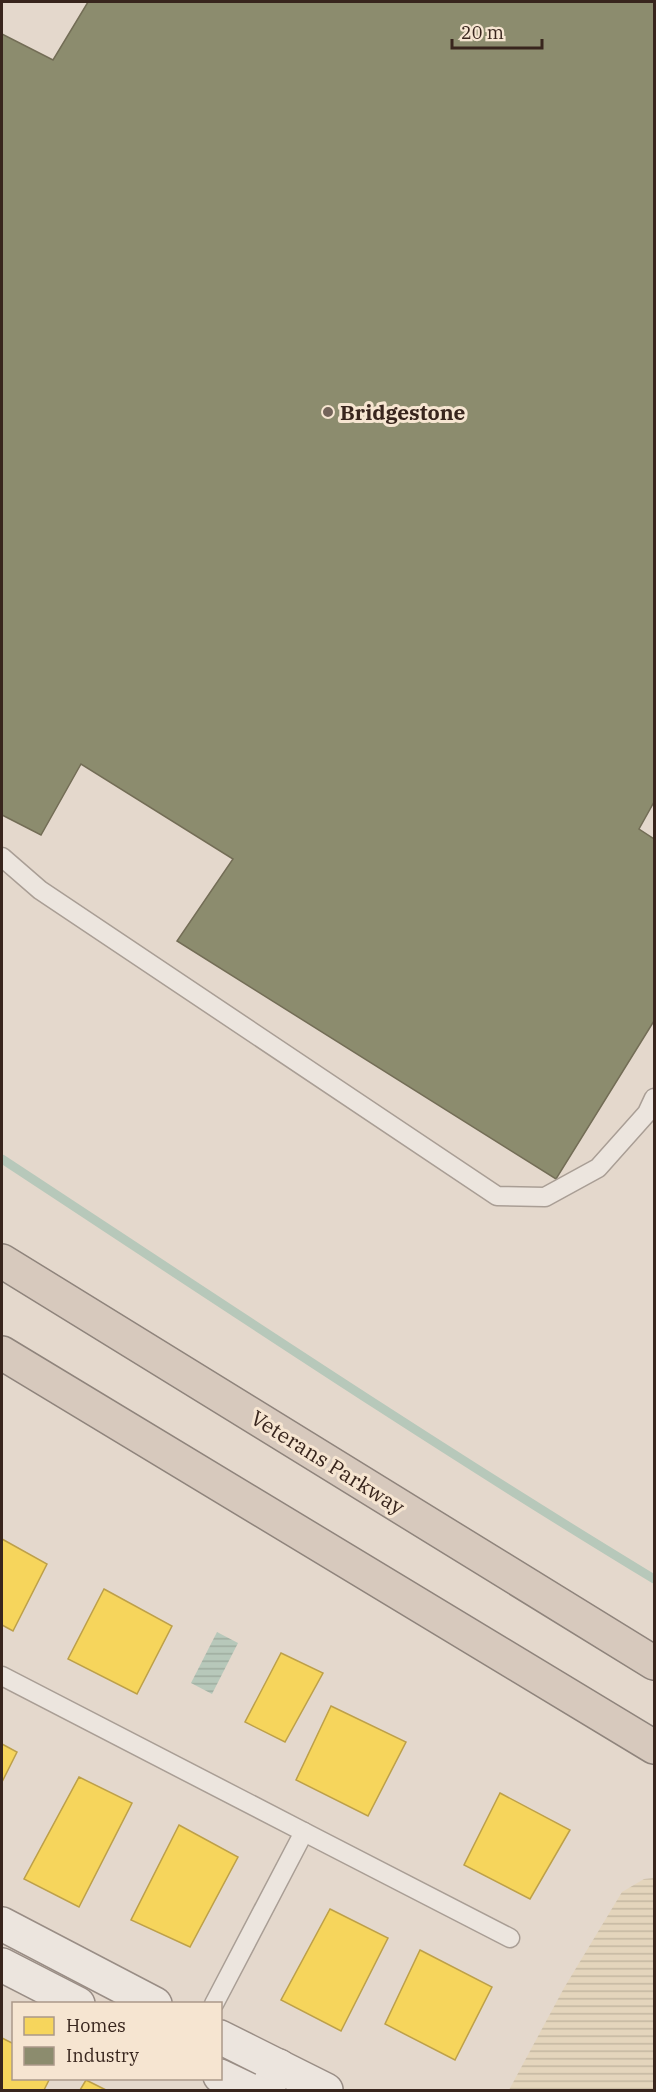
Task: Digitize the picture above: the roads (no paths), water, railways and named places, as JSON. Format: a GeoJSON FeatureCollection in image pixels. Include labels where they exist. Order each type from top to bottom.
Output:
{"type":"FeatureCollection","features":[{"type":"Feature","properties":{"kind":"highway","name":"Veterans Parkway"},"geometry":{"type":"LineString","coordinates":[[2,1261],[654,1663]]}},
{"type":"Feature","properties":{"kind":"highway"},"geometry":{"type":"LineString","coordinates":[[2,1353],[654,1747]]}},
{"type":"Feature","properties":{"kind":"street"},"geometry":{"type":"LineString","coordinates":[[2,1924],[150,2002]]}},
{"type":"Feature","properties":{"kind":"street"},"geometry":{"type":"LineString","coordinates":[[2,1965],[74,2002]]}},
{"type":"Feature","properties":{"kind":"street"},"geometry":{"type":"LineString","coordinates":[[222,2039],[272,2078],[326,2091]]}},
{"type":"Feature","properties":{"kind":"street"},"geometry":{"type":"LineString","coordinates":[[222,2077],[249,2091]]}},
{"type":"Feature","properties":{"kind":"lane"},"geometry":{"type":"LineString","coordinates":[[2,857],[40,890],[497,1196],[544,1197],[597,1168],[646,1113],[654,1098]]}},
{"type":"Feature","properties":{"kind":"lane"},"geometry":{"type":"LineString","coordinates":[[2,1676],[510,1938]]}},
{"type":"Feature","properties":{"kind":"lane"},"geometry":{"type":"LineString","coordinates":[[215,2002],[304,1832]]}},
{"type":"Feature","properties":{"kind":"waterway"},"geometry":{"type":"LineString","coordinates":[[2,1159],[408,1425],[654,1579]]}},
{"type":"Feature","properties":{"kind":"place","name":"Bridgestone"},"geometry":{"type":"Point","coordinates":[328,412]}}]}
